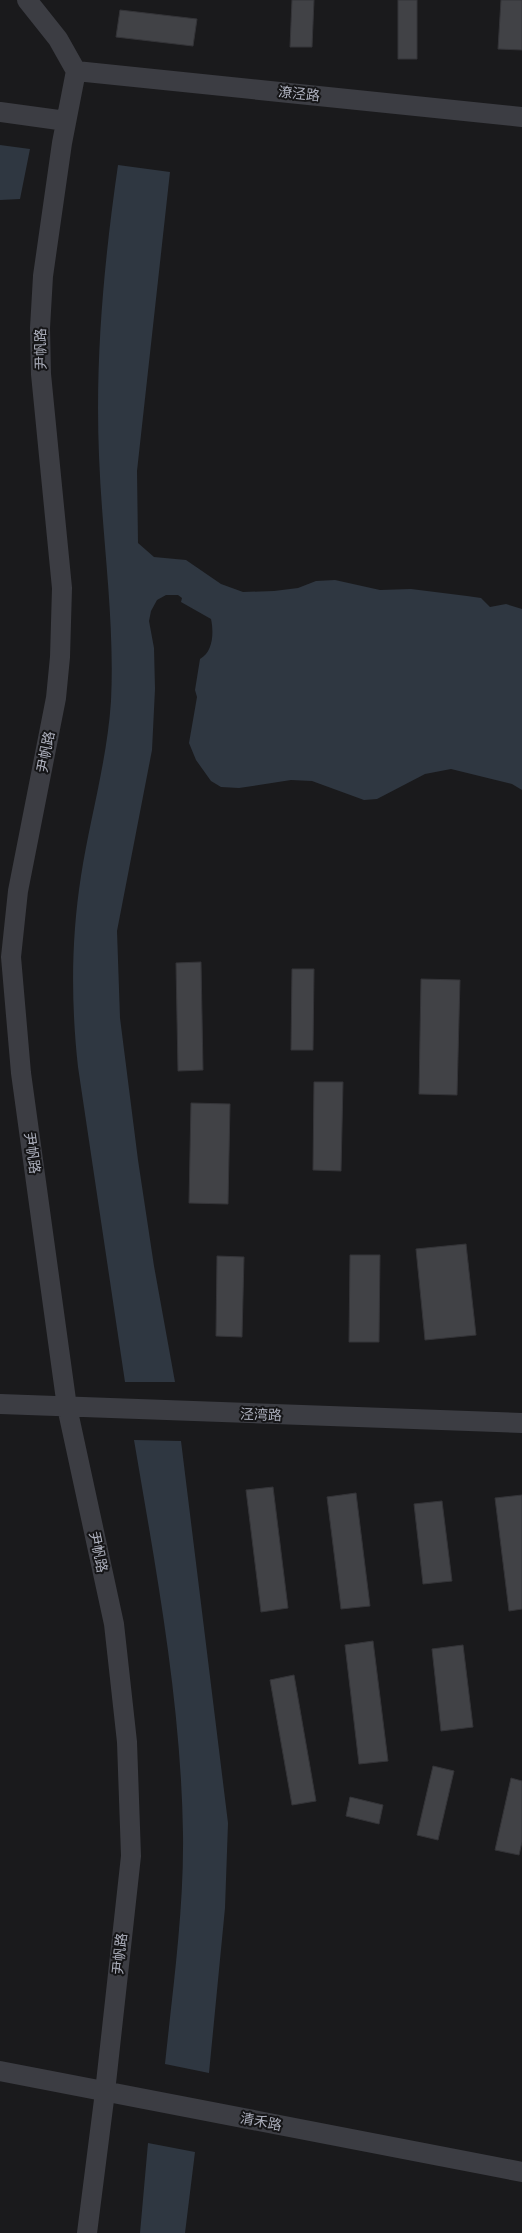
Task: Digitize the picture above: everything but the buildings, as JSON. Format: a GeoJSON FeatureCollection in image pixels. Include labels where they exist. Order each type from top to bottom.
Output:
{"type":"FeatureCollection","features":[{"type":"Feature","properties":{"kind":"street"},"geometry":{"type":"LineString","coordinates":[[26,0],[58,39],[76,71]]}},
{"type":"Feature","properties":{"kind":"street","name":"潦泾路"},"geometry":{"type":"LineString","coordinates":[[76,71],[522,117]]}},
{"type":"Feature","properties":{"kind":"street","name":"尹帆路"},"geometry":{"type":"LineString","coordinates":[[76,71],[66,121],[43,276],[40,328],[41,374],[62,588],[60,657],[56,698],[18,891],[11,957],[21,1073],[67,1407],[114,1624],[127,1742],[131,1856],[105,2092],[87,2233]]}},
{"type":"Feature","properties":{"kind":"street"},"geometry":{"type":"LineString","coordinates":[[0,112],[66,121]]}},
{"type":"Feature","properties":{"kind":"street","name":"泾湾路"},"geometry":{"type":"LineString","coordinates":[[0,1404],[522,1423]]}},
{"type":"Feature","properties":{"kind":"street","name":"清禾路"},"geometry":{"type":"LineString","coordinates":[[0,2071],[522,2172]]}},
{"type":"Feature","properties":{"kind":"shaded area"},"geometry":{"type":"Polygon","coordinates":[[[0,145],[30,149],[20,199],[0,200],[0,145]]]}},
{"type":"Feature","properties":{"kind":"shaded area"},"geometry":{"type":"Polygon","coordinates":[[[118,165],[170,172],[137,471],[138,543],[154,557],[186,560],[221,584],[243,592],[298,588],[316,581],[335,580],[380,590],[411,589],[481,598],[490,607],[506,604],[522,609],[522,790],[512,784],[451,769],[425,774],[377,799],[364,800],[312,781],[291,780],[239,788],[221,787],[211,781],[196,760],[189,743],[197,697],[195,690],[200,659],[208,652],[212,642],[211,619],[181,602],[182,598],[178,595],[166,595],[157,600],[151,611],[149,621],[154,648],[155,689],[152,750],[117,931],[120,1018],[138,1160],[154,1266],[175,1382],[125,1382],[78,1067],[74,1019],[73,971],[75,924],[81,876],[106,746],[111,701],[111,640],[99,456],[98,383],[105,274],[118,165]]]}},
{"type":"Feature","properties":{"kind":"shaded area"},"geometry":{"type":"Polygon","coordinates":[[[134,1440],[181,1441],[228,1823],[225,1908],[209,2073],[165,2064],[182,1891],[183,1834],[181,1784],[178,1735],[166,1636],[134,1440]]]}},
{"type":"Feature","properties":{"kind":"shaded area"},"geometry":{"type":"Polygon","coordinates":[[[148,2143],[195,2152],[185,2233],[140,2233],[148,2143]]]}}]}
